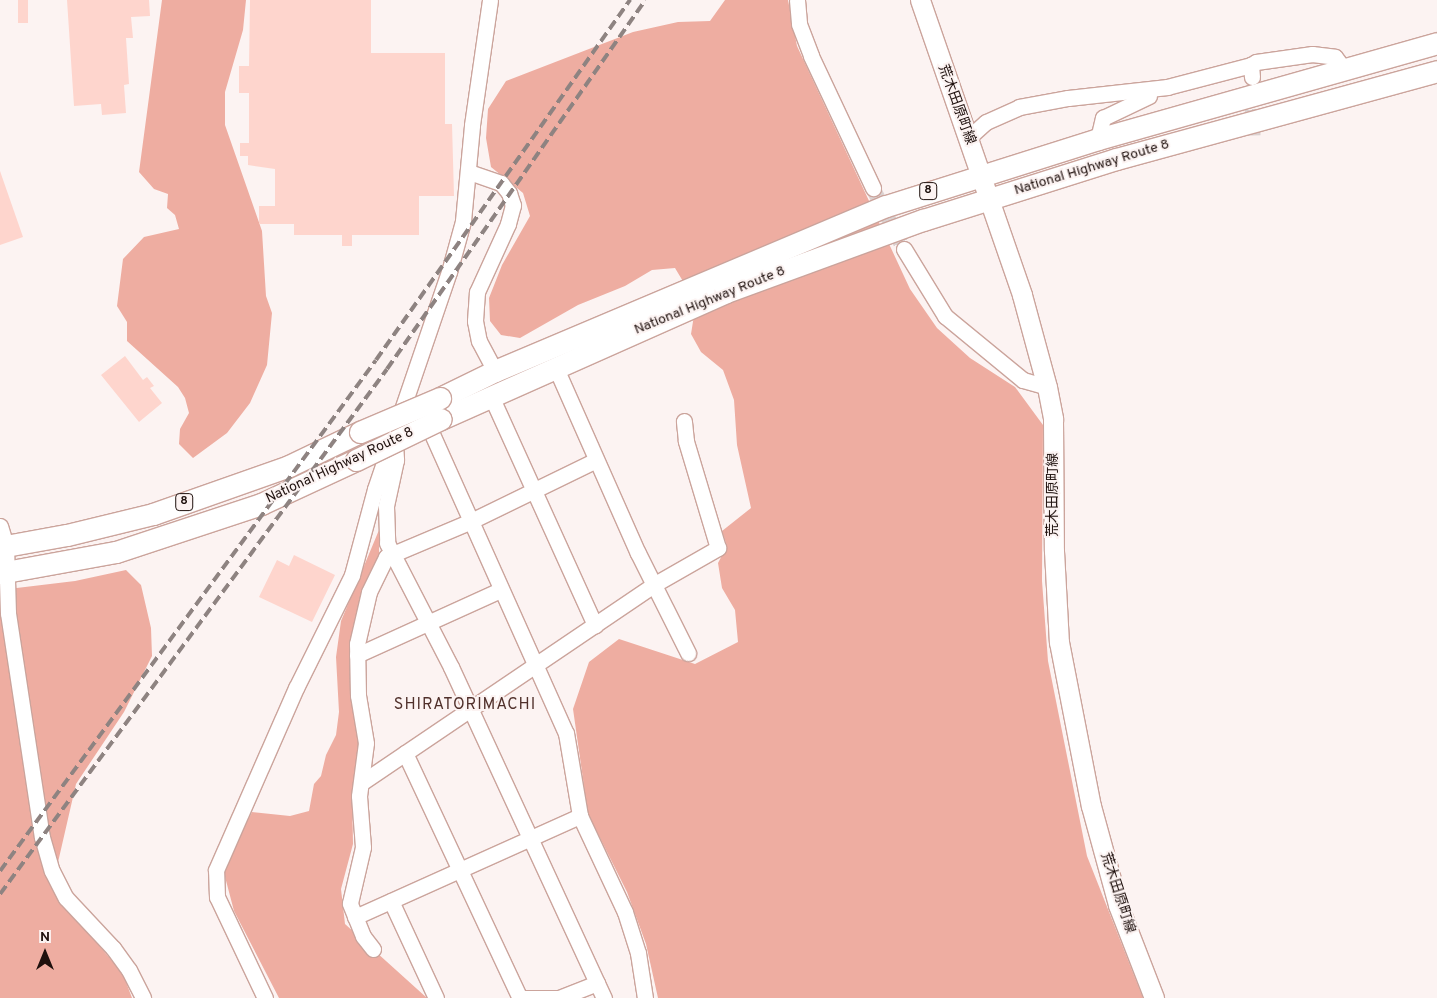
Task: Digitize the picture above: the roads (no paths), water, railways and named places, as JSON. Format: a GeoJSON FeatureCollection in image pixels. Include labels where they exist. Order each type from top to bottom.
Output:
{"type":"FeatureCollection","features":[{"type":"Feature","properties":{"kind":"highway","name":"National Highway Route 8"},"geometry":{"type":"LineString","coordinates":[[2,540],[120,524],[288,466],[360,432],[440,398],[495,371],[796,242],[886,206],[1098,139],[1437,43]]}},
{"type":"Feature","properties":{"kind":"highway","name":"National Highway Route 8"},"geometry":{"type":"LineString","coordinates":[[4,573],[116,552],[197,527],[302,486],[555,366],[726,292],[989,199],[1116,159],[1437,71]]}},
{"type":"Feature","properties":{"kind":"main road","name":"荒木田原町線"},"geometry":{"type":"LineString","coordinates":[[920,0],[967,139],[982,175],[1004,249],[1022,296],[1046,387],[1053,419],[1054,551],[1059,642],[1091,806],[1118,905],[1154,998]]}},
{"type":"Feature","properties":{"kind":"street"},"geometry":{"type":"LineString","coordinates":[[265,998],[217,897],[216,870],[296,688],[352,575],[375,489],[394,438],[449,272],[463,222],[478,76],[490,0]]}},
{"type":"Feature","properties":{"kind":"street"},"geometry":{"type":"LineString","coordinates":[[796,0],[799,24],[811,56],[873,188]]}},
{"type":"Feature","properties":{"kind":"street"},"geometry":{"type":"LineString","coordinates":[[967,139],[986,122],[1019,107],[1068,98],[1167,87],[1329,54],[1344,69]]}},
{"type":"Feature","properties":{"kind":"street"},"geometry":{"type":"LineString","coordinates":[[1098,139],[1103,118],[1110,112],[1167,87]]}},
{"type":"Feature","properties":{"kind":"street"},"geometry":{"type":"LineString","coordinates":[[469,172],[501,183],[509,192],[513,205],[500,244],[482,278],[476,302],[479,340],[495,371]]}},
{"type":"Feature","properties":{"kind":"street"},"geometry":{"type":"LineString","coordinates":[[904,249],[944,316],[1023,380],[1046,387]]}},
{"type":"Feature","properties":{"kind":"street"},"geometry":{"type":"LineString","coordinates":[[555,366],[596,460],[688,653]]}},
{"type":"Feature","properties":{"kind":"street"},"geometry":{"type":"LineString","coordinates":[[491,396],[594,625]]}},
{"type":"Feature","properties":{"kind":"street"},"geometry":{"type":"LineString","coordinates":[[434,422],[469,522],[566,733],[580,816],[627,920],[638,953],[645,998]]}},
{"type":"Feature","properties":{"kind":"street"},"geometry":{"type":"LineString","coordinates":[[361,783],[655,584],[718,548],[686,441],[684,422]]}},
{"type":"Feature","properties":{"kind":"street"},"geometry":{"type":"LineString","coordinates":[[394,438],[396,460],[386,506],[387,543],[394,553],[470,708],[604,998]]}},
{"type":"Feature","properties":{"kind":"street"},"geometry":{"type":"LineString","coordinates":[[373,949],[355,917],[350,892],[363,847],[359,796],[366,743],[358,695],[357,655],[358,632],[369,592],[386,557],[469,522],[534,488],[596,460]]}},
{"type":"Feature","properties":{"kind":"street"},"geometry":{"type":"LineString","coordinates":[[2,540],[8,613],[24,730],[42,837],[52,871],[66,898],[106,939],[129,970],[143,998]]}},
{"type":"Feature","properties":{"kind":"street"},"geometry":{"type":"LineString","coordinates":[[357,655],[500,590]]}},
{"type":"Feature","properties":{"kind":"street"},"geometry":{"type":"LineString","coordinates":[[405,753],[520,998],[559,998],[597,983]]}},
{"type":"Feature","properties":{"kind":"street"},"geometry":{"type":"LineString","coordinates":[[355,917],[580,816]]}},
{"type":"Feature","properties":{"kind":"street"},"geometry":{"type":"LineString","coordinates":[[391,901],[436,998]]}},
{"type":"Feature","properties":{"kind":"tunnel"},"geometry":{"type":"LineString","coordinates":[[1252,86],[1253,135]]}},
{"type":"Feature","properties":{"kind":"tunnel"},"geometry":{"type":"LineString","coordinates":[[873,188],[904,249]]}},
{"type":"Feature","properties":{"kind":"railway"},"geometry":{"type":"LineString","coordinates":[[0,871],[376,360],[630,0]]}},
{"type":"Feature","properties":{"kind":"railway"},"geometry":{"type":"LineString","coordinates":[[0,894],[387,369],[645,0]]}},
{"type":"Feature","properties":{"kind":"district","name":"SHIRATORIMACHI"},"geometry":{"type":"Point","coordinates":[465,705]}}]}
